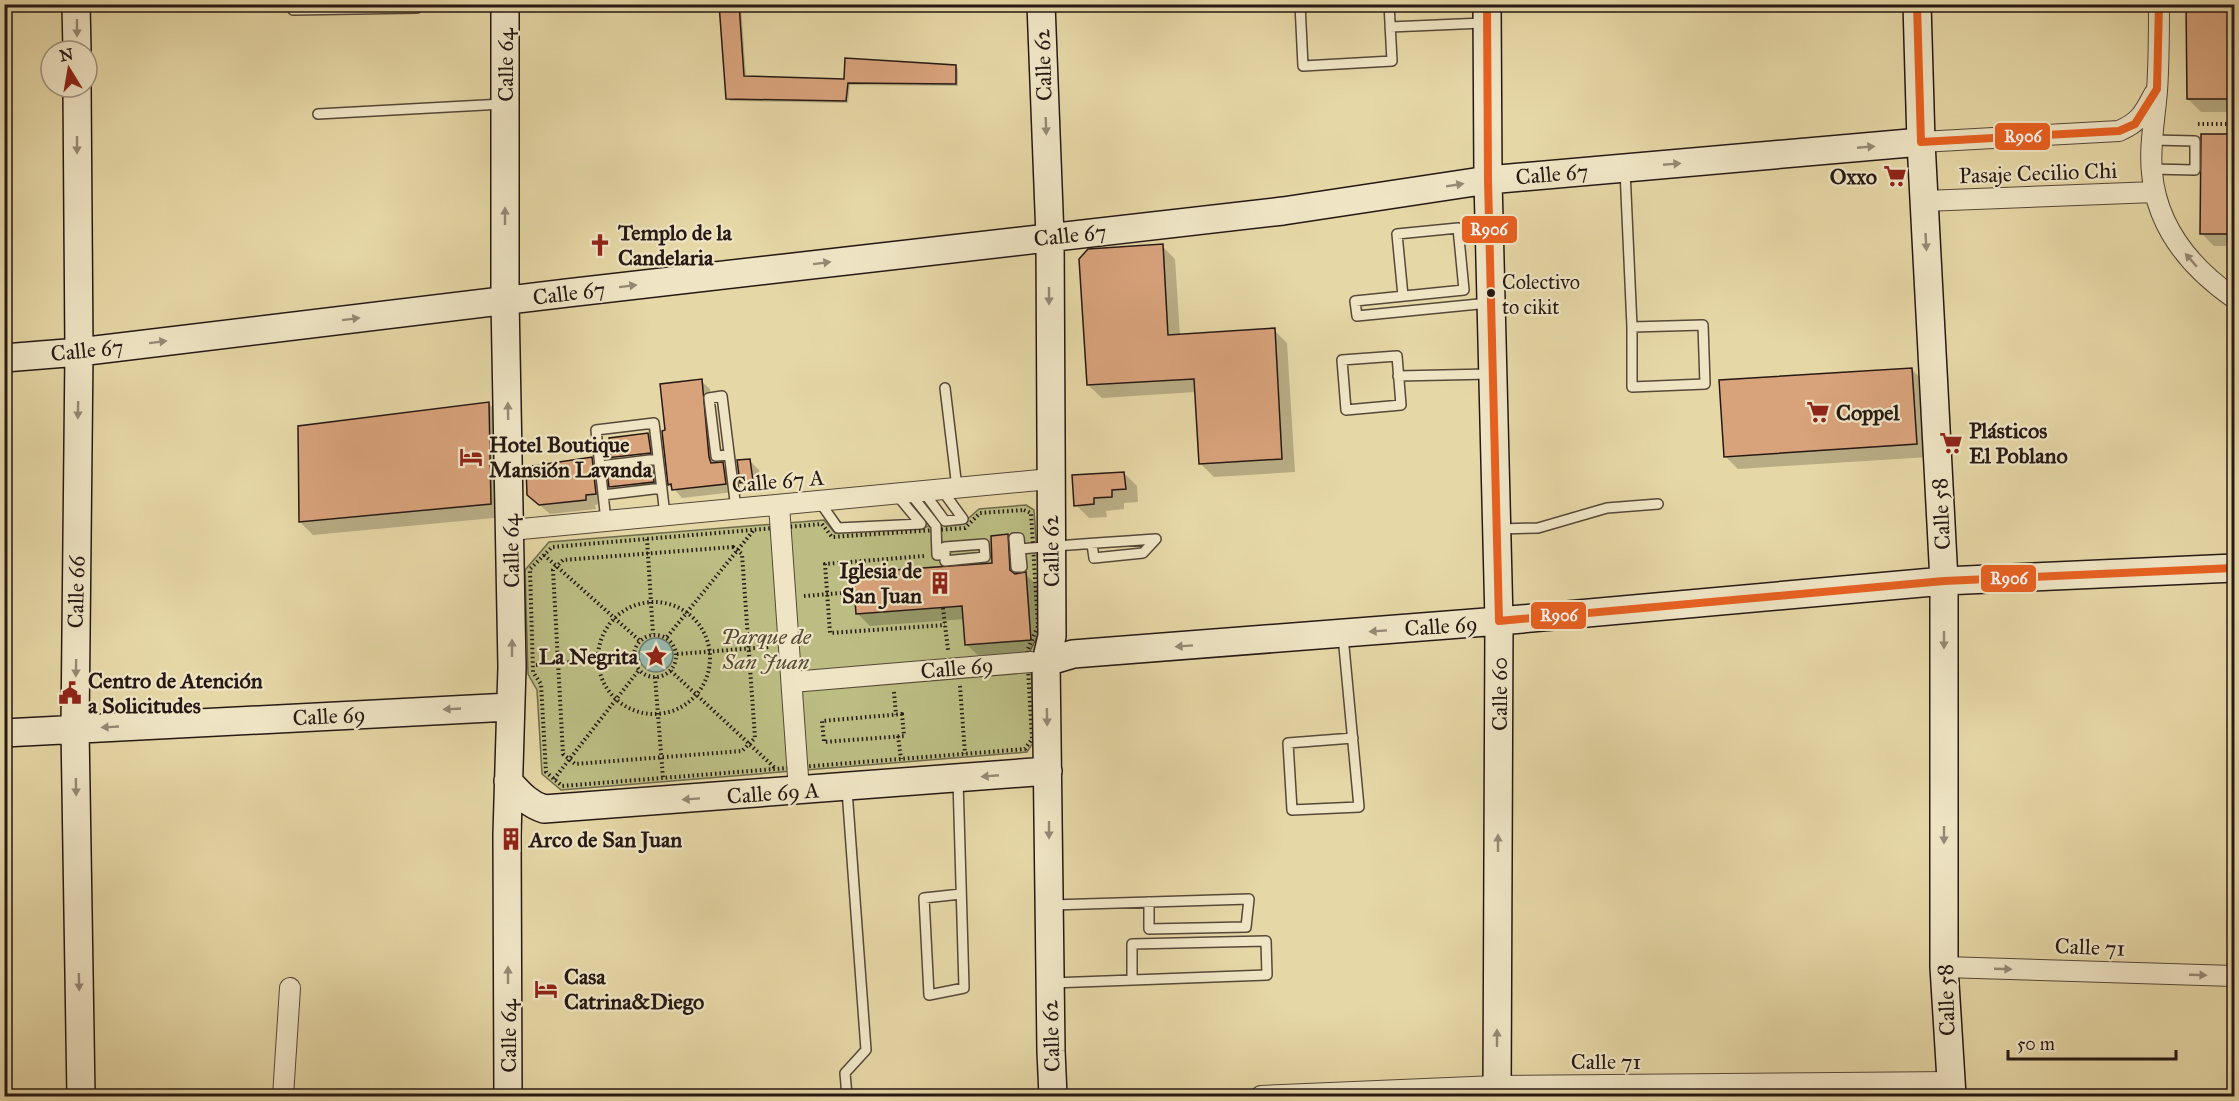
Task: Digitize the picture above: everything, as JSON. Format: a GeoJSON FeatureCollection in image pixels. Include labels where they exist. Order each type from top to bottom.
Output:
{"type":"FeatureCollection","features":[{"type":"Feature","properties":{"kind":"main road"},"geometry":{"type":"LineString","coordinates":[[76,4],[77,39]]}},
{"type":"Feature","properties":{"kind":"main road","name":"Calle 64"},"geometry":{"type":"LineString","coordinates":[[505,4],[505,300],[512,667],[508,781],[508,1096]]}},
{"type":"Feature","properties":{"kind":"main road","name":"Calle 62"},"geometry":{"type":"LineString","coordinates":[[1041,4],[1050,237],[1052,636],[1039,662],[1048,771],[1053,1096]]}},
{"type":"Feature","properties":{"kind":"main road","name":"Calle 58"},"geometry":{"type":"LineString","coordinates":[[1917,4],[1921,142],[1944,581],[1944,967],[1946,1026],[1952,1089]]}},
{"type":"Feature","properties":{"kind":"main road","name":"Calle 60"},"geometry":{"type":"LineString","coordinates":[[1487,14],[1488,180],[1499,621],[1497,1091]]}},
{"type":"Feature","properties":{"kind":"main road","name":"Calle 66"},"geometry":{"type":"LineString","coordinates":[[77,99],[79,352],[75,728],[81,1096]]}},
{"type":"Feature","properties":{"kind":"main road","name":"Calle 67"},"geometry":{"type":"LineString","coordinates":[[4,358],[79,352],[505,300],[1283,211],[1488,180],[1921,142]]}},
{"type":"Feature","properties":{"kind":"main road","name":"Calle 69"},"geometry":{"type":"LineString","coordinates":[[1039,662],[1073,654],[1499,621],[1944,581],[2235,568]]}},
{"type":"Feature","properties":{"kind":"main road","name":"Calle 69"},"geometry":{"type":"LineString","coordinates":[[4,733],[510,707]]}},
{"type":"Feature","properties":{"kind":"main road","name":"Calle 69 A"},"geometry":{"type":"LineString","coordinates":[[508,781],[533,806],[544,809],[846,787],[961,766],[1048,771]]}},
{"type":"Feature","properties":{"kind":"street"},"geometry":{"type":"LineString","coordinates":[[2159,4],[2157,89],[2151,169],[2155,192],[2161,213],[2176,243],[2208,278],[2235,298]]}},
{"type":"Feature","properties":{"kind":"street","name":"Calle 67"},"geometry":{"type":"LineString","coordinates":[[1921,142],[2119,131],[2135,124],[2157,89]]}},
{"type":"Feature","properties":{"kind":"street","name":"Pasaje Cecilio Chi"},"geometry":{"type":"LineString","coordinates":[[1924,201],[2155,192]]}},
{"type":"Feature","properties":{"kind":"street","name":"Calle 67 A"},"geometry":{"type":"LineString","coordinates":[[511,530],[1050,479]]}},
{"type":"Feature","properties":{"kind":"street"},"geometry":{"type":"LineString","coordinates":[[779,505],[799,791]]}},
{"type":"Feature","properties":{"kind":"street","name":"Calle 69"},"geometry":{"type":"LineString","coordinates":[[792,682],[1039,662]]}},
{"type":"Feature","properties":{"kind":"street","name":"Calle 71"},"geometry":{"type":"LineString","coordinates":[[1944,967],[2235,976]]}},
{"type":"Feature","properties":{"kind":"street"},"geometry":{"type":"LineString","coordinates":[[283,1096],[290,988]]}},
{"type":"Feature","properties":{"kind":"street","name":"Calle 71"},"geometry":{"type":"LineString","coordinates":[[1261,1096],[1497,1091],[1952,1089]]}},
{"type":"Feature","properties":{"kind":"lane"},"geometry":{"type":"LineString","coordinates":[[293,4],[293,10],[417,8],[417,4]]}},
{"type":"Feature","properties":{"kind":"lane"},"geometry":{"type":"LineString","coordinates":[[1300,4],[1303,66],[1392,61],[1389,4]]}},
{"type":"Feature","properties":{"kind":"lane"},"geometry":{"type":"LineString","coordinates":[[1390,27],[1487,14]]}},
{"type":"Feature","properties":{"kind":"lane"},"geometry":{"type":"LineString","coordinates":[[318,114],[505,104]]}},
{"type":"Feature","properties":{"kind":"lane"},"geometry":{"type":"LineString","coordinates":[[2151,169],[2194,170],[2195,141],[2152,140]]}},
{"type":"Feature","properties":{"kind":"lane"},"geometry":{"type":"LineString","coordinates":[[1625,168],[1632,327],[1632,387],[1705,384],[1703,325],[1632,327]]}},
{"type":"Feature","properties":{"kind":"lane"},"geometry":{"type":"LineString","coordinates":[[1403,296],[1397,234],[1458,228],[1464,290],[1355,301],[1356,316],[1491,302]]}},
{"type":"Feature","properties":{"kind":"lane"},"geometry":{"type":"LineString","coordinates":[[1397,356],[1398,376],[1401,405],[1346,410],[1342,360],[1397,356]]}},
{"type":"Feature","properties":{"kind":"lane"},"geometry":{"type":"LineString","coordinates":[[1398,376],[1493,374]]}},
{"type":"Feature","properties":{"kind":"lane"},"geometry":{"type":"LineString","coordinates":[[819,501],[838,528],[921,524],[945,388]]}},
{"type":"Feature","properties":{"kind":"lane"},"geometry":{"type":"LineString","coordinates":[[729,455],[716,456],[709,398],[723,396],[736,509]]}},
{"type":"Feature","properties":{"kind":"lane"},"geometry":{"type":"LineString","coordinates":[[606,521],[596,430],[654,423],[665,516]]}},
{"type":"Feature","properties":{"kind":"lane"},"geometry":{"type":"LineString","coordinates":[[600,466],[658,459]]}},
{"type":"Feature","properties":{"kind":"lane"},"geometry":{"type":"LineString","coordinates":[[603,495],[662,488]]}},
{"type":"Feature","properties":{"kind":"lane"},"geometry":{"type":"LineString","coordinates":[[926,491],[941,554]]}},
{"type":"Feature","properties":{"kind":"lane"},"geometry":{"type":"LineString","coordinates":[[1497,529],[1538,528],[1607,508],[1658,504]]}},
{"type":"Feature","properties":{"kind":"lane"},"geometry":{"type":"LineString","coordinates":[[1020,549],[1156,539],[1143,553],[1094,558],[1092,544]]}},
{"type":"Feature","properties":{"kind":"lane"},"geometry":{"type":"LineString","coordinates":[[1343,633],[1353,738],[1359,807],[1292,810],[1288,743],[1353,738]]}},
{"type":"Feature","properties":{"kind":"lane"},"geometry":{"type":"LineString","coordinates":[[961,766],[964,988],[929,995],[924,898],[961,894]]}},
{"type":"Feature","properties":{"kind":"lane"},"geometry":{"type":"LineString","coordinates":[[846,787],[866,1050],[845,1072],[847,1096]]}},
{"type":"Feature","properties":{"kind":"lane"},"geometry":{"type":"LineString","coordinates":[[1049,905],[1149,902],[1249,899],[1246,927],[1149,929],[1149,902]]}},
{"type":"Feature","properties":{"kind":"lane"},"geometry":{"type":"LineString","coordinates":[[1050,983],[1132,980],[1267,975],[1266,941],[1132,945],[1132,980]]}},
{"type":"Feature","properties":{"kind":"path"},"geometry":{"type":"LineString","coordinates":[[2188,124],[2235,124]]}},
{"type":"Feature","properties":{"kind":"path"},"geometry":{"type":"LineString","coordinates":[[667,638],[753,530]]}},
{"type":"Feature","properties":{"kind":"path"},"geometry":{"type":"LineString","coordinates":[[647,539],[653,634]]}},
{"type":"Feature","properties":{"kind":"path"},"geometry":{"type":"LineString","coordinates":[[733,547],[737,550],[742,554],[755,738],[742,752],[575,764],[563,754],[553,570],[563,560],[733,547]]}},
{"type":"Feature","properties":{"kind":"path"},"geometry":{"type":"LineString","coordinates":[[941,554],[825,564],[830,633],[945,625],[943,608]]}},
{"type":"Feature","properties":{"kind":"path"},"geometry":{"type":"LineString","coordinates":[[544,555],[640,641]]}},
{"type":"Feature","properties":{"kind":"path"},"geometry":{"type":"LineString","coordinates":[[786,597],[854,592]]}},
{"type":"Feature","properties":{"kind":"path"},"geometry":{"type":"LineString","coordinates":[[651,602],[662,602],[687,612],[694,617],[704,631],[710,651],[710,666],[705,682],[696,695],[678,710],[658,715],[639,713],[621,705],[607,691],[598,673],[597,653],[602,634],[614,618],[628,608],[651,602]]}},
{"type":"Feature","properties":{"kind":"path"},"geometry":{"type":"LineString","coordinates":[[653,634],[667,638],[675,647],[677,654],[671,671],[656,677],[648,676],[639,670],[634,657],[640,641],[653,634]]}},
{"type":"Feature","properties":{"kind":"path"},"geometry":{"type":"LineString","coordinates":[[677,654],[789,645]]}},
{"type":"Feature","properties":{"kind":"path"},"geometry":{"type":"LineString","coordinates":[[533,666],[634,657]]}},
{"type":"Feature","properties":{"kind":"path"},"geometry":{"type":"LineString","coordinates":[[958,668],[961,766]]}},
{"type":"Feature","properties":{"kind":"path"},"geometry":{"type":"LineString","coordinates":[[554,779],[639,670]]}},
{"type":"Feature","properties":{"kind":"path"},"geometry":{"type":"LineString","coordinates":[[671,671],[775,769]]}},
{"type":"Feature","properties":{"kind":"path"},"geometry":{"type":"LineString","coordinates":[[656,677],[663,778]]}},
{"type":"Feature","properties":{"kind":"path"},"geometry":{"type":"LineString","coordinates":[[902,714],[904,735],[898,736],[824,742],[822,721],[902,714]]}},
{"type":"Feature","properties":{"kind":"path"},"geometry":{"type":"LineString","coordinates":[[898,736],[901,759]]}},
{"type":"Feature","properties":{"kind":"green space","name":"Parque de San Juan"},"geometry":{"type":"Polygon","coordinates":[[[1026,505],[1034,510],[1042,627],[1030,651],[1035,740],[1027,752],[561,790],[542,774],[537,690],[528,674],[525,570],[549,542],[824,520],[835,533],[962,524],[979,509],[1026,505]]]}},
{"type":"Feature","properties":{"kind":"shaded area"},"geometry":{"type":"Polygon","coordinates":[[[656,638],[668,643],[673,655],[668,667],[656,672],[644,667],[639,655],[644,643],[656,638]]]}},
{"type":"Feature","properties":{"kind":"building"},"geometry":{"type":"Polygon","coordinates":[[[719,4],[739,4],[744,76],[844,79],[845,58],[956,65],[956,84],[848,83],[846,101],[726,99],[719,4]]]}},
{"type":"Feature","properties":{"kind":"building"},"geometry":{"type":"Polygon","coordinates":[[[2186,4],[2235,4],[2235,99],[2187,99],[2186,4]]]}},
{"type":"Feature","properties":{"kind":"building"},"geometry":{"type":"Polygon","coordinates":[[[2201,134],[2235,134],[2235,234],[2200,234],[2201,134]]]}},
{"type":"Feature","properties":{"kind":"building"},"geometry":{"type":"Polygon","coordinates":[[[1163,244],[1168,335],[1275,328],[1282,459],[1199,464],[1194,379],[1087,385],[1079,259],[1088,249],[1163,244]]]}},
{"type":"Feature","properties":{"kind":"building","name":"Coppel"},"geometry":{"type":"Polygon","coordinates":[[[1912,368],[1917,444],[1724,457],[1719,380],[1912,368]]]}},
{"type":"Feature","properties":{"kind":"building"},"geometry":{"type":"Polygon","coordinates":[[[702,379],[709,457],[711,463],[723,462],[726,484],[672,490],[671,484],[668,485],[660,384],[702,379]]]}},
{"type":"Feature","properties":{"kind":"building"},"geometry":{"type":"Polygon","coordinates":[[[489,402],[491,504],[299,522],[298,426],[489,402]]]}},
{"type":"Feature","properties":{"kind":"building"},"geometry":{"type":"Polygon","coordinates":[[[648,433],[651,453],[606,458],[606,455],[611,454],[609,438],[648,433]]]}},
{"type":"Feature","properties":{"kind":"building"},"geometry":{"type":"Polygon","coordinates":[[[592,457],[596,494],[586,495],[586,500],[539,505],[527,495],[526,467],[592,457]]]}},
{"type":"Feature","properties":{"kind":"building"},"geometry":{"type":"Polygon","coordinates":[[[750,459],[753,481],[740,483],[737,460],[750,459]]]}},
{"type":"Feature","properties":{"kind":"building"},"geometry":{"type":"Polygon","coordinates":[[[652,466],[654,482],[609,487],[607,472],[652,466]]]}},
{"type":"Feature","properties":{"kind":"building"},"geometry":{"type":"Polygon","coordinates":[[[1124,472],[1126,489],[1112,490],[1112,497],[1094,498],[1094,504],[1074,506],[1072,475],[1124,472]]]}},
{"type":"Feature","properties":{"kind":"building","name":"Iglesia de San Juan"},"geometry":{"type":"Polygon","coordinates":[[[1008,534],[1010,570],[1015,574],[1026,572],[1031,640],[965,645],[962,606],[856,614],[853,573],[992,563],[991,536],[1008,534]]]}},
{"type":"Feature","properties":{"kind":"transit line","name":"R906"},"geometry":{"type":"LineString","coordinates":[[1487,4],[1488,180],[1499,621],[1944,581],[2234,568]]}},
{"type":"Feature","properties":{"kind":"transit line","name":"R906"},"geometry":{"type":"LineString","coordinates":[[1917,4],[1921,142],[2119,131],[2135,124],[2157,89],[2159,4]]}},
{"type":"Feature","properties":{"kind":"place","name":"Oxxo"},"geometry":{"type":"Point","coordinates":[1895,176]}},
{"type":"Feature","properties":{"kind":"place","name":"Templo de la Candelaria"},"geometry":{"type":"Point","coordinates":[600,245]}},
{"type":"Feature","properties":{"kind":"place","name":"Colectivo to cikit"},"geometry":{"type":"Point","coordinates":[1491,293]}},
{"type":"Feature","properties":{"kind":"place","name":"Coppel"},"geometry":{"type":"Point","coordinates":[1818,412]}},
{"type":"Feature","properties":{"kind":"place","name":"Plásticos El Poblano"},"geometry":{"type":"Point","coordinates":[1951,443]}},
{"type":"Feature","properties":{"kind":"place","name":"Hotel Boutique Mansión Lavanda"},"geometry":{"type":"Point","coordinates":[471,457]}},
{"type":"Feature","properties":{"kind":"place","name":"Iglesia de San Juan"},"geometry":{"type":"Point","coordinates":[940,583]}},
{"type":"Feature","properties":{"kind":"place","name":"La Negrita"},"geometry":{"type":"Point","coordinates":[656,656]}},
{"type":"Feature","properties":{"kind":"place","name":"Centro de Atención a Solicitudes"},"geometry":{"type":"Point","coordinates":[70,693]}},
{"type":"Feature","properties":{"kind":"place","name":"Arco de San Juan"},"geometry":{"type":"Point","coordinates":[511,839]}},
{"type":"Feature","properties":{"kind":"place","name":"Casa Catrina&Diego"},"geometry":{"type":"Point","coordinates":[546,989]}}]}
